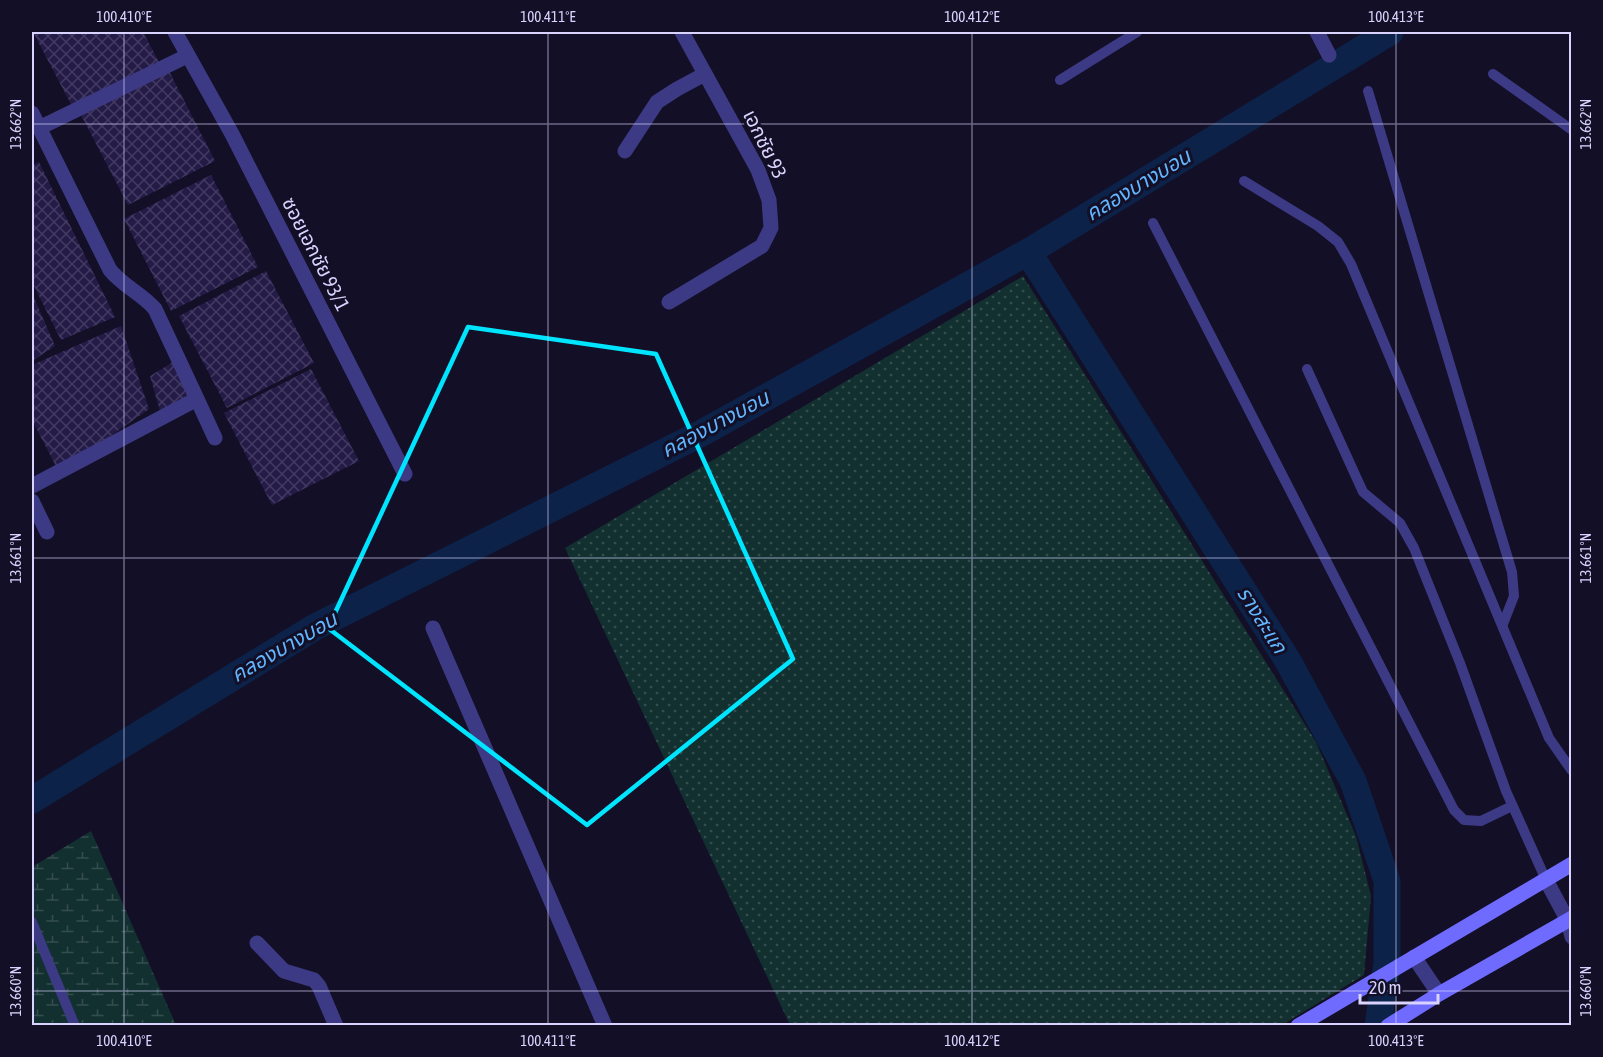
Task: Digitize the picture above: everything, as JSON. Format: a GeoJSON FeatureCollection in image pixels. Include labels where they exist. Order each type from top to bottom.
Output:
{"type":"FeatureCollection","features":[{"type":"Feature","properties":{"kind":"street","name":"ซอยเอกชัย 93/1"},"geometry":{"type":"LineString","coordinates":[[175,32],[232,135],[405,474]]}},
{"type":"Feature","properties":{"kind":"street","name":"เอกชัย 93"},"geometry":{"type":"LineString","coordinates":[[669,302],[762,246],[771,228],[769,200],[758,170],[682,32]]}},
{"type":"Feature","properties":{"kind":"street"},"geometry":{"type":"LineString","coordinates":[[1317,32],[1327,51]]}},
{"type":"Feature","properties":{"kind":"street"},"geometry":{"type":"LineString","coordinates":[[38,136],[187,56]]}},
{"type":"Feature","properties":{"kind":"street"},"geometry":{"type":"LineString","coordinates":[[625,151],[657,102],[705,74]]}},
{"type":"Feature","properties":{"kind":"street"},"geometry":{"type":"LineString","coordinates":[[32,114],[38,136],[110,270],[118,280],[147,300],[155,309],[215,438]]}},
{"type":"Feature","properties":{"kind":"street"},"geometry":{"type":"LineString","coordinates":[[32,486],[197,399]]}},
{"type":"Feature","properties":{"kind":"street"},"geometry":{"type":"LineString","coordinates":[[32,501],[47,532]]}},
{"type":"Feature","properties":{"kind":"street"},"geometry":{"type":"LineString","coordinates":[[433,628],[605,1026]]}},
{"type":"Feature","properties":{"kind":"street"},"geometry":{"type":"LineString","coordinates":[[1305,1022],[1572,864]]}},
{"type":"Feature","properties":{"kind":"street"},"geometry":{"type":"LineString","coordinates":[[1546,880],[1570,920],[1572,937]]}},
{"type":"Feature","properties":{"kind":"street"},"geometry":{"type":"LineString","coordinates":[[1388,1025],[1570,920]]}},
{"type":"Feature","properties":{"kind":"street"},"geometry":{"type":"LineString","coordinates":[[257,943],[284,971],[314,980],[319,986],[336,1026]]}},
{"type":"Feature","properties":{"kind":"street"},"geometry":{"type":"LineString","coordinates":[[1414,957],[1439,994]]}},
{"type":"Feature","properties":{"kind":"lane"},"geometry":{"type":"LineString","coordinates":[[1060,80],[1137,32]]}},
{"type":"Feature","properties":{"kind":"lane"},"geometry":{"type":"LineString","coordinates":[[1493,74],[1572,130]]}},
{"type":"Feature","properties":{"kind":"lane"},"geometry":{"type":"LineString","coordinates":[[1368,91],[1512,572],[1514,596],[1503,624]]}},
{"type":"Feature","properties":{"kind":"lane"},"geometry":{"type":"LineString","coordinates":[[1244,181],[1318,226],[1338,242],[1351,264],[1549,738],[1572,771]]}},
{"type":"Feature","properties":{"kind":"lane"},"geometry":{"type":"LineString","coordinates":[[1153,223],[1454,810],[1464,820],[1480,821],[1512,806]]}},
{"type":"Feature","properties":{"kind":"lane"},"geometry":{"type":"LineString","coordinates":[[1307,369],[1363,492],[1400,523],[1414,548],[1460,663],[1512,806],[1546,880]]}},
{"type":"Feature","properties":{"kind":"lane"},"geometry":{"type":"LineString","coordinates":[[32,922],[75,1026]]}},
{"type":"Feature","properties":{"kind":"highlighted area"},"geometry":{"type":"Polygon","coordinates":[[[468,327],[656,354],[793,659],[587,825],[328,628],[468,327]]]}},
{"type":"Feature","properties":{"kind":"green space"},"geometry":{"type":"Polygon","coordinates":[[[1023,276],[1316,742],[1356,836],[1371,896],[1364,975],[1282,1025],[790,1025],[565,548],[1023,276]]]}},
{"type":"Feature","properties":{"kind":"green space"},"geometry":{"type":"Polygon","coordinates":[[[91,831],[176,1025],[32,1026],[32,867],[91,831]]]}},
{"type":"Feature","properties":{"kind":"building"},"geometry":{"type":"Polygon","coordinates":[[[33,32],[143,32],[161,66],[74,110],[33,32]]]}},
{"type":"Feature","properties":{"kind":"building"},"geometry":{"type":"Polygon","coordinates":[[[168,69],[215,161],[128,205],[80,113],[168,69]]]}},
{"type":"Feature","properties":{"kind":"building"},"geometry":{"type":"Polygon","coordinates":[[[39,162],[115,317],[61,340],[32,282],[32,165],[39,162]]]}},
{"type":"Feature","properties":{"kind":"building"},"geometry":{"type":"Polygon","coordinates":[[[211,175],[258,267],[171,311],[124,219],[211,175]]]}},
{"type":"Feature","properties":{"kind":"building"},"geometry":{"type":"Polygon","coordinates":[[[266,271],[314,363],[227,408],[179,316],[266,271]]]}},
{"type":"Feature","properties":{"kind":"building"},"geometry":{"type":"Polygon","coordinates":[[[32,293],[55,346],[32,361],[32,293]]]}},
{"type":"Feature","properties":{"kind":"building"},"geometry":{"type":"Polygon","coordinates":[[[121,326],[149,409],[59,472],[32,420],[32,365],[121,326]]]}},
{"type":"Feature","properties":{"kind":"building"},"geometry":{"type":"Polygon","coordinates":[[[173,362],[189,396],[160,411],[150,376],[173,362]]]}},
{"type":"Feature","properties":{"kind":"building"},"geometry":{"type":"Polygon","coordinates":[[[311,369],[359,461],[272,505],[224,413],[311,369]]]}},
{"type":"Feature","properties":{"kind":"waterway","name":"คลองบางบอน"},"geometry":{"type":"LineString","coordinates":[[32,800],[315,627],[700,434],[1028,252],[1390,32]]}},
{"type":"Feature","properties":{"kind":"waterway","name":"รางสะแก"},"geometry":{"type":"LineString","coordinates":[[1028,252],[1288,661],[1353,781],[1387,881],[1387,964],[1378,1026]]}}]}
